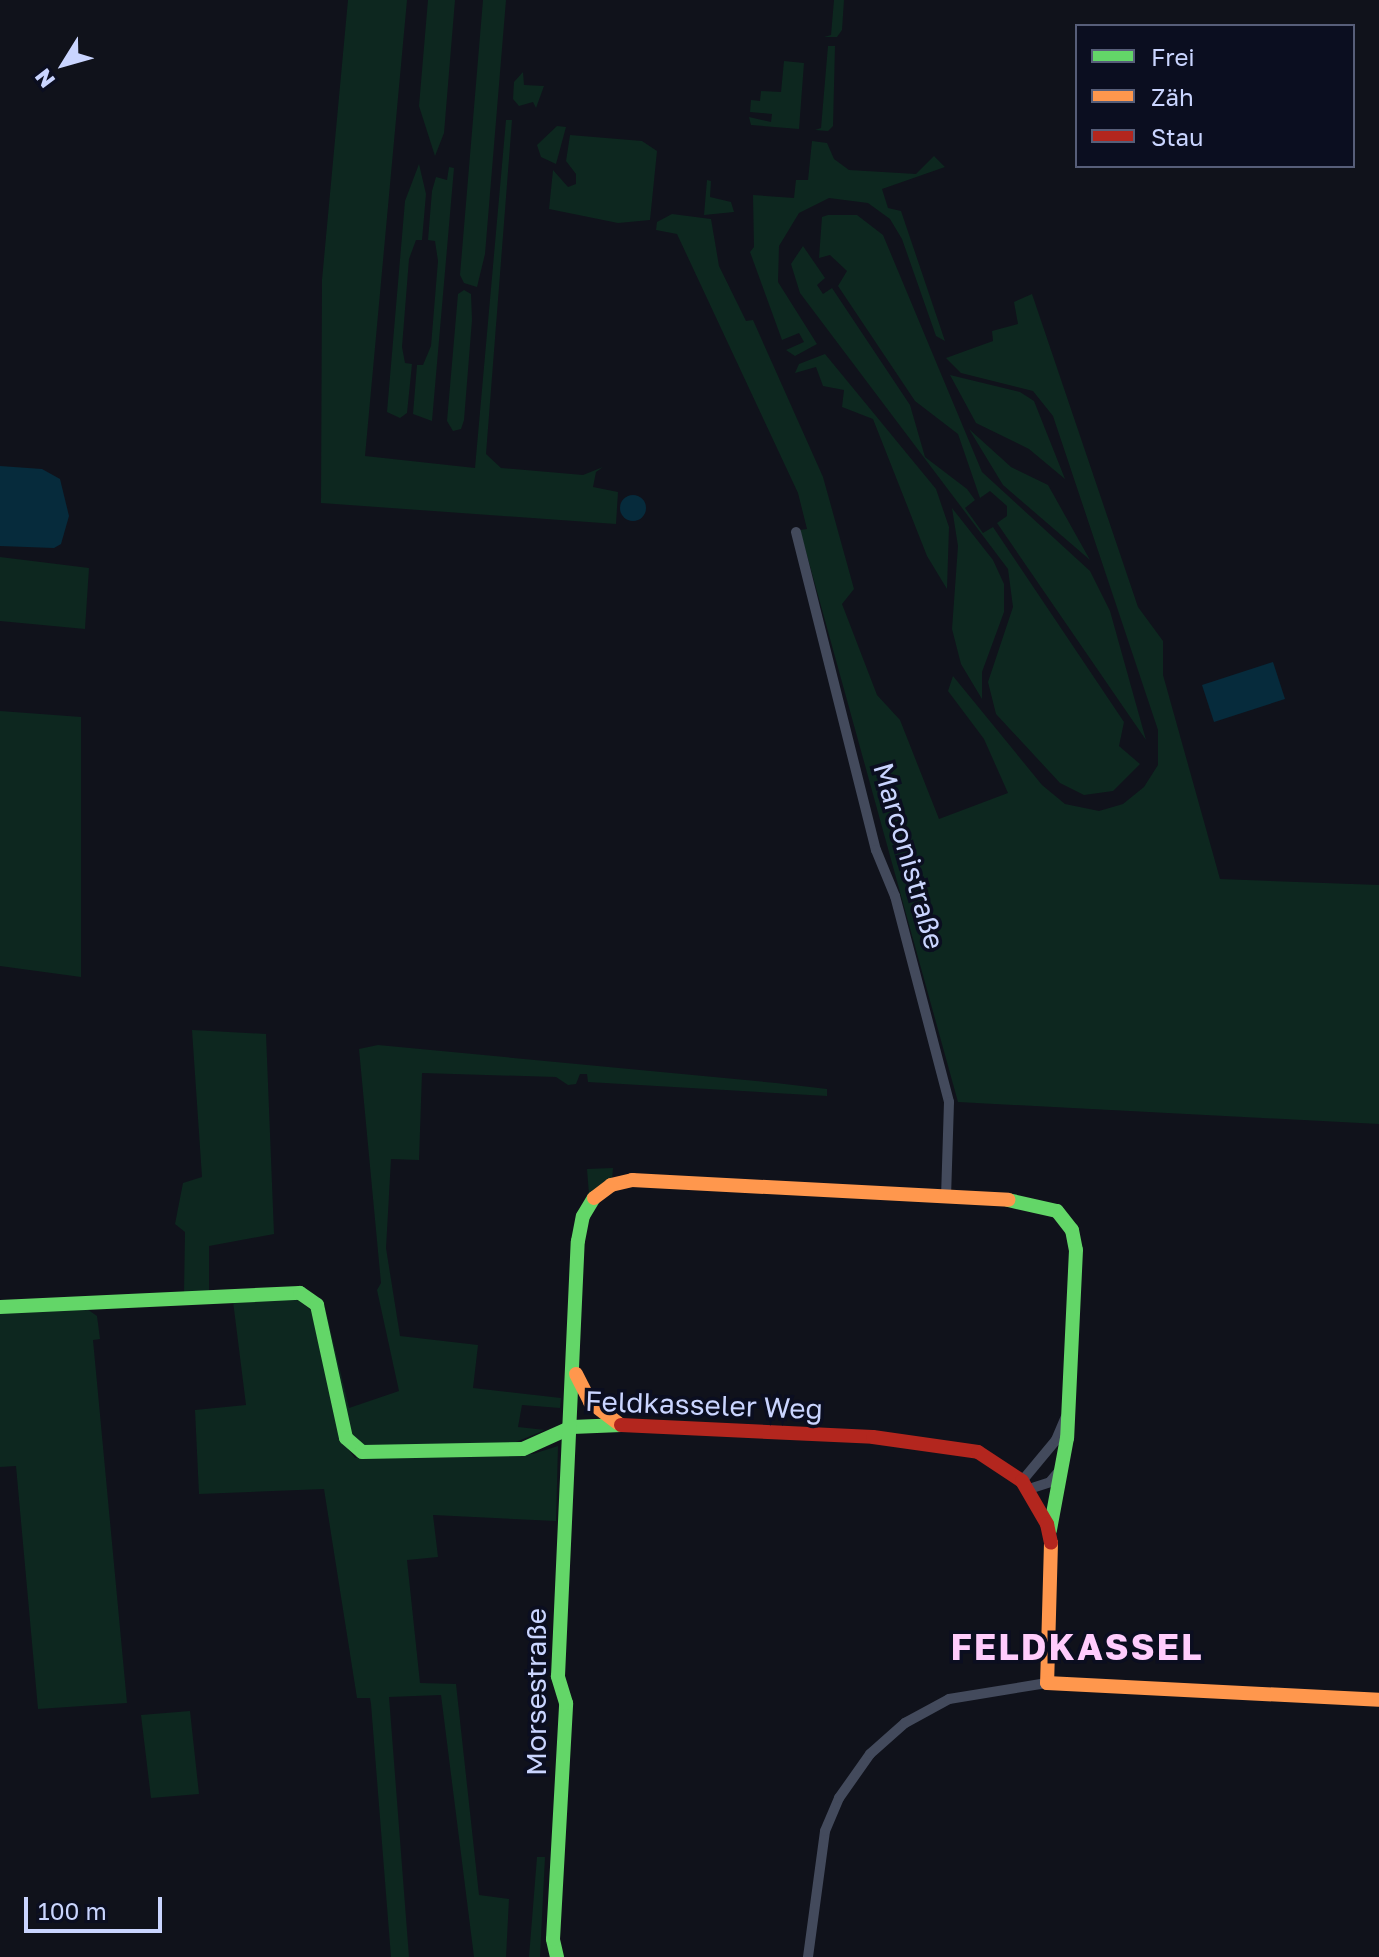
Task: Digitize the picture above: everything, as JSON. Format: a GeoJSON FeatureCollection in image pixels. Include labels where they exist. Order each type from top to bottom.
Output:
{"type":"FeatureCollection","features":[{"type":"Feature","properties":{"kind":"street","name":"Marconistraße"},"geometry":{"type":"LineString","coordinates":[[796,532],[876,850],[895,896],[949,1102],[946,1196]]}},
{"type":"Feature","properties":{"kind":"street"},"geometry":{"type":"LineString","coordinates":[[572,1427],[583,1216],[611,1185],[632,1180],[1028,1201],[1067,1220],[1076,1250],[1069,1408],[1049,1534],[1047,1683]]}},
{"type":"Feature","properties":{"kind":"street","name":"Feldkasseler Weg"},"geometry":{"type":"LineString","coordinates":[[0,1307],[300,1293],[311,1297],[321,1316],[352,1448],[374,1454],[523,1449],[572,1427],[622,1425],[932,1443],[978,1452],[1026,1485]]}},
{"type":"Feature","properties":{"kind":"street"},"geometry":{"type":"LineString","coordinates":[[573,1367],[590,1402],[622,1425]]}},
{"type":"Feature","properties":{"kind":"street"},"geometry":{"type":"LineString","coordinates":[[1026,1485],[1056,1440],[1069,1408]]}},
{"type":"Feature","properties":{"kind":"street","name":"Morsestraße"},"geometry":{"type":"LineString","coordinates":[[557,1957],[553,1939],[566,1703],[558,1676],[572,1427]]}},
{"type":"Feature","properties":{"kind":"street"},"geometry":{"type":"LineString","coordinates":[[1026,1485],[1050,1482],[1061,1468]]}},
{"type":"Feature","properties":{"kind":"street"},"geometry":{"type":"LineString","coordinates":[[1026,1485],[1049,1534]]}},
{"type":"Feature","properties":{"kind":"street"},"geometry":{"type":"LineString","coordinates":[[808,1957],[825,1831],[839,1798],[864,1761],[898,1729],[949,1699],[1047,1683],[1379,1700]]}},
{"type":"Feature","properties":{"kind":"green space"},"geometry":{"type":"Polygon","coordinates":[[[348,0],[407,0],[365,456],[475,468],[506,120],[512,120],[486,454],[501,468],[583,475],[603,467],[596,472],[593,487],[618,492],[616,524],[321,503],[322,280],[348,0]]]}},
{"type":"Feature","properties":{"kind":"green space"},"geometry":{"type":"Polygon","coordinates":[[[428,0],[455,0],[444,133],[435,156],[419,106],[428,0]]]}},
{"type":"Feature","properties":{"kind":"green space"},"geometry":{"type":"Polygon","coordinates":[[[483,0],[506,0],[485,254],[477,287],[464,283],[460,275],[483,0]]]}},
{"type":"Feature","properties":{"kind":"green space"},"geometry":{"type":"Polygon","coordinates":[[[834,0],[844,0],[842,30],[837,37],[824,37],[831,35],[834,0]]]}},
{"type":"Feature","properties":{"kind":"green space"},"geometry":{"type":"Polygon","coordinates":[[[828,46],[835,46],[833,126],[828,131],[815,130],[821,128],[828,46]]]}},
{"type":"Feature","properties":{"kind":"green space"},"geometry":{"type":"Polygon","coordinates":[[[784,61],[804,63],[799,129],[751,125],[749,117],[771,122],[772,114],[750,112],[751,100],[760,101],[761,91],[781,92],[784,61]]]}},
{"type":"Feature","properties":{"kind":"green space"},"geometry":{"type":"Polygon","coordinates":[[[523,72],[524,85],[544,86],[536,108],[533,102],[519,106],[513,99],[514,82],[523,72]]]}},
{"type":"Feature","properties":{"kind":"green space"},"geometry":{"type":"Polygon","coordinates":[[[557,126],[566,127],[556,164],[541,157],[537,145],[557,126]]]}},
{"type":"Feature","properties":{"kind":"green space"},"geometry":{"type":"Polygon","coordinates":[[[570,135],[642,141],[657,151],[650,220],[618,223],[549,209],[553,170],[568,187],[576,184],[576,174],[566,161],[570,135]]]}},
{"type":"Feature","properties":{"kind":"green space"},"geometry":{"type":"Polygon","coordinates":[[[812,141],[827,143],[834,159],[849,170],[916,174],[934,156],[945,167],[882,189],[888,208],[901,211],[945,341],[936,336],[902,239],[890,219],[868,203],[829,198],[799,213],[779,246],[778,282],[817,344],[795,356],[786,350],[804,342],[799,333],[782,340],[750,252],[754,247],[753,195],[794,198],[796,180],[808,180],[812,141]]]}},
{"type":"Feature","properties":{"kind":"green space"},"geometry":{"type":"Polygon","coordinates":[[[419,164],[426,194],[422,240],[416,240],[409,259],[402,347],[405,363],[412,364],[407,413],[400,418],[387,412],[405,201],[419,164]]]}},
{"type":"Feature","properties":{"kind":"green space"},"geometry":{"type":"Polygon","coordinates":[[[449,167],[454,168],[432,421],[413,414],[417,365],[423,365],[431,346],[438,261],[435,241],[428,240],[432,191],[436,177],[447,180],[449,167]]]}},
{"type":"Feature","properties":{"kind":"green space"},"geometry":{"type":"Polygon","coordinates":[[[707,180],[711,181],[710,197],[731,202],[734,212],[704,215],[707,180]]]}},
{"type":"Feature","properties":{"kind":"green space"},"geometry":{"type":"Polygon","coordinates":[[[672,214],[711,219],[719,266],[746,321],[753,320],[823,477],[854,589],[842,604],[877,695],[900,720],[939,819],[1008,793],[984,739],[948,691],[953,676],[1042,785],[1065,804],[1099,811],[1123,804],[1144,787],[1158,765],[1158,730],[1053,416],[1033,391],[961,373],[946,358],[993,341],[992,331],[1018,324],[1014,302],[1032,294],[1138,607],[1163,641],[1163,675],[1220,879],[1379,885],[1379,1124],[958,1102],[800,530],[807,529],[798,493],[677,234],[656,230],[657,222],[672,214]]]}},
{"type":"Feature","properties":{"kind":"green space"},"geometry":{"type":"Polygon","coordinates":[[[857,215],[883,235],[982,472],[1090,571],[1110,611],[1146,740],[997,523],[1007,516],[1007,506],[990,491],[980,498],[958,434],[915,401],[838,286],[847,271],[830,255],[819,258],[822,217],[857,215]]]}},
{"type":"Feature","properties":{"kind":"green space"},"geometry":{"type":"Polygon","coordinates":[[[803,246],[825,278],[817,285],[823,294],[832,288],[910,405],[925,457],[967,489],[975,500],[965,508],[983,533],[993,527],[1124,722],[1119,746],[1140,764],[1113,791],[1084,795],[1060,783],[996,714],[988,682],[1013,607],[1008,569],[800,293],[791,264],[803,246]]]}},
{"type":"Feature","properties":{"kind":"green space"},"geometry":{"type":"Polygon","coordinates":[[[464,290],[471,294],[472,320],[464,420],[461,429],[453,431],[447,421],[458,294],[464,290]]]}},
{"type":"Feature","properties":{"kind":"green space"},"geometry":{"type":"Polygon","coordinates":[[[825,354],[936,489],[949,527],[947,589],[927,556],[873,419],[842,407],[844,390],[823,386],[816,367],[795,373],[799,364],[825,354]]]}},
{"type":"Feature","properties":{"kind":"green space"},"geometry":{"type":"Polygon","coordinates":[[[950,375],[1020,392],[1034,401],[1065,479],[1029,449],[976,423],[950,375]]]}},
{"type":"Feature","properties":{"kind":"green space"},"geometry":{"type":"Polygon","coordinates":[[[969,429],[1011,467],[1048,485],[1090,560],[1003,485],[969,429]]]}},
{"type":"Feature","properties":{"kind":"green space"},"geometry":{"type":"Polygon","coordinates":[[[952,508],[993,560],[1004,584],[1004,612],[982,672],[982,699],[961,664],[952,629],[958,546],[952,508]]]}},
{"type":"Feature","properties":{"kind":"green space"},"geometry":{"type":"Polygon","coordinates":[[[0,557],[89,568],[85,629],[0,621],[0,557]]]}},
{"type":"Feature","properties":{"kind":"green space"},"geometry":{"type":"Polygon","coordinates":[[[0,711],[81,717],[81,977],[0,966],[0,711]]]}},
{"type":"Feature","properties":{"kind":"green space"},"geometry":{"type":"Polygon","coordinates":[[[192,1030],[266,1034],[274,1234],[209,1246],[209,1291],[184,1293],[185,1232],[175,1224],[183,1183],[202,1177],[192,1030]]]}},
{"type":"Feature","properties":{"kind":"green space"},"geometry":{"type":"Polygon","coordinates":[[[378,1045],[776,1083],[827,1089],[827,1096],[588,1082],[587,1074],[580,1074],[576,1084],[568,1085],[556,1077],[422,1073],[419,1160],[391,1159],[386,1248],[400,1336],[478,1345],[473,1388],[561,1398],[560,1408],[522,1405],[518,1427],[545,1430],[511,1444],[364,1447],[352,1438],[324,1303],[349,1408],[399,1391],[377,1290],[381,1283],[359,1049],[378,1045]]]}},
{"type":"Feature","properties":{"kind":"green space"},"geometry":{"type":"Polygon","coordinates":[[[613,1168],[612,1180],[589,1194],[587,1169],[613,1168]]]}},
{"type":"Feature","properties":{"kind":"green space"},"geometry":{"type":"Polygon","coordinates":[[[295,1298],[311,1310],[340,1439],[355,1458],[533,1454],[558,1446],[556,1521],[433,1515],[438,1557],[407,1560],[420,1683],[456,1684],[479,1895],[509,1899],[506,1957],[474,1957],[441,1695],[389,1697],[409,1957],[391,1957],[371,1704],[370,1698],[357,1698],[324,1489],[199,1494],[195,1410],[246,1405],[233,1301],[295,1298]]]}},
{"type":"Feature","properties":{"kind":"green space"},"geometry":{"type":"Polygon","coordinates":[[[87,1309],[97,1316],[100,1339],[93,1340],[127,1703],[38,1709],[16,1466],[0,1467],[0,1312],[87,1309]]]}},
{"type":"Feature","properties":{"kind":"green space"},"geometry":{"type":"Polygon","coordinates":[[[190,1711],[199,1794],[151,1798],[141,1715],[190,1711]]]}},
{"type":"Feature","properties":{"kind":"green space"},"geometry":{"type":"Polygon","coordinates":[[[537,1857],[545,1857],[540,1957],[529,1957],[537,1857]]]}},
{"type":"Feature","properties":{"kind":"water"},"geometry":{"type":"Polygon","coordinates":[[[0,466],[42,469],[60,479],[69,516],[61,544],[54,548],[0,546],[0,466]]]}},
{"type":"Feature","properties":{"kind":"water"},"geometry":{"type":"Polygon","coordinates":[[[633,495],[642,499],[646,508],[642,517],[633,521],[624,517],[620,508],[624,499],[633,495]]]}},
{"type":"Feature","properties":{"kind":"water"},"geometry":{"type":"Polygon","coordinates":[[[1273,662],[1285,699],[1214,722],[1202,685],[1273,662]]]}},
{"type":"Feature","properties":{"kind":"traffic: fast"},"geometry":{"type":"LineString","coordinates":[[557,1957],[553,1939],[566,1703],[558,1676],[578,1241],[583,1216],[594,1198]]}},
{"type":"Feature","properties":{"kind":"traffic: fast"},"geometry":{"type":"LineString","coordinates":[[1008,1200],[1057,1211],[1072,1230],[1076,1250],[1067,1438],[1050,1530]]}},
{"type":"Feature","properties":{"kind":"traffic: fast"},"geometry":{"type":"LineString","coordinates":[[0,1307],[300,1293],[317,1305],[346,1438],[362,1452],[523,1449],[572,1427],[621,1425]]}},
{"type":"Feature","properties":{"kind":"traffic: slow"},"geometry":{"type":"LineString","coordinates":[[594,1198],[611,1185],[632,1180],[1008,1200]]}},
{"type":"Feature","properties":{"kind":"traffic: slow"},"geometry":{"type":"LineString","coordinates":[[576,1374],[590,1402],[618,1423]]}},
{"type":"Feature","properties":{"kind":"traffic: slow"},"geometry":{"type":"LineString","coordinates":[[1051,1543],[1047,1683],[1379,1700]]}},
{"type":"Feature","properties":{"kind":"traffic: jam"},"geometry":{"type":"LineString","coordinates":[[621,1425],[873,1437],[978,1452],[1022,1481],[1047,1524],[1051,1543]]}},
{"type":"Feature","properties":{"kind":"district","name":"FELDKASSEL"},"geometry":{"type":"Point","coordinates":[1077,1647]}}]}
